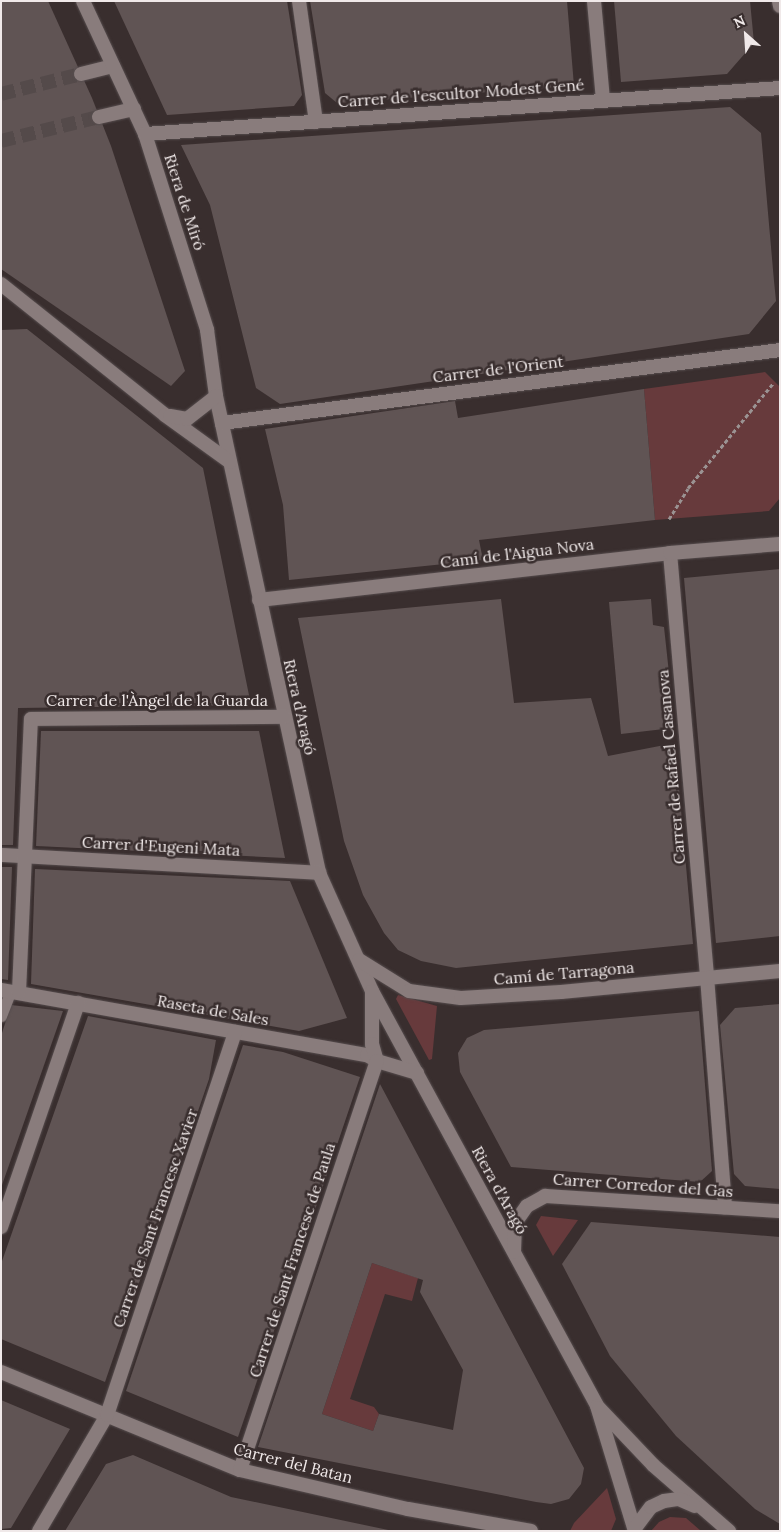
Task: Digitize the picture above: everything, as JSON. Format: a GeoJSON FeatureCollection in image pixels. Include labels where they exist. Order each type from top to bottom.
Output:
{"type":"FeatureCollection","features":[{"type":"Feature","properties":{"kind":"street","name":"Riera de Miró"},"geometry":{"type":"LineString","coordinates":[[84,1],[145,134],[207,330],[216,396],[222,423]]}},
{"type":"Feature","properties":{"kind":"street"},"geometry":{"type":"LineString","coordinates":[[299,1],[316,122]]}},
{"type":"Feature","properties":{"kind":"street"},"geometry":{"type":"LineString","coordinates":[[594,1],[603,100]]}},
{"type":"Feature","properties":{"kind":"street"},"geometry":{"type":"LineString","coordinates":[[779,1],[780,6]]}},
{"type":"Feature","properties":{"kind":"street"},"geometry":{"type":"LineString","coordinates":[[81,74],[114,66]]}},
{"type":"Feature","properties":{"kind":"street","name":"Carrer de l'escultor Modest Gené"},"geometry":{"type":"LineString","coordinates":[[145,134],[780,88]]}},
{"type":"Feature","properties":{"kind":"street"},"geometry":{"type":"LineString","coordinates":[[99,117],[134,109]]}},
{"type":"Feature","properties":{"kind":"street"},"geometry":{"type":"LineString","coordinates":[[1,284],[165,415],[230,462]]}},
{"type":"Feature","properties":{"kind":"street","name":"Carrer de l'Orient"},"geometry":{"type":"LineString","coordinates":[[222,423],[780,350]]}},
{"type":"Feature","properties":{"kind":"street"},"geometry":{"type":"LineString","coordinates":[[165,415],[187,419],[216,396]]}},
{"type":"Feature","properties":{"kind":"street","name":"Riera d'Aragó"},"geometry":{"type":"LineString","coordinates":[[222,423],[258,600],[319,873],[372,991],[596,1406],[619,1488],[635,1529]]}},
{"type":"Feature","properties":{"kind":"street","name":"Camí de l'Aigua Nova"},"geometry":{"type":"LineString","coordinates":[[258,600],[670,553],[780,544]]}},
{"type":"Feature","properties":{"kind":"street","name":"Carrer de Rafael Casanova"},"geometry":{"type":"LineString","coordinates":[[670,553],[726,1207]]}},
{"type":"Feature","properties":{"kind":"street","name":"Carrer de l'Àngel de la Guarda"},"geometry":{"type":"LineString","coordinates":[[25,856],[31,719],[284,717]]}},
{"type":"Feature","properties":{"kind":"street","name":"Carrer d'Eugeni Mata"},"geometry":{"type":"LineString","coordinates":[[1,855],[319,873]]}},
{"type":"Feature","properties":{"kind":"street"},"geometry":{"type":"LineString","coordinates":[[10,991],[25,856]]}},
{"type":"Feature","properties":{"kind":"street","name":"Camí de Tarragona"},"geometry":{"type":"LineString","coordinates":[[359,960],[409,991],[461,998],[780,971]]}},
{"type":"Feature","properties":{"kind":"street","name":"Raseta de Sales"},"geometry":{"type":"LineString","coordinates":[[10,991],[367,1055],[377,1061],[417,1073]]}},
{"type":"Feature","properties":{"kind":"street","name":"Riera d'Aragó"},"geometry":{"type":"LineString","coordinates":[[372,991],[372,1044],[377,1061]]}},
{"type":"Feature","properties":{"kind":"street"},"geometry":{"type":"LineString","coordinates":[[1,1227],[78,1003]]}},
{"type":"Feature","properties":{"kind":"street","name":"Carrer de Sant Francesc Xavier"},"geometry":{"type":"LineString","coordinates":[[39,1531],[107,1415],[235,1032]]}},
{"type":"Feature","properties":{"kind":"street","name":"Carrer de Sant Francesc de Paula"},"geometry":{"type":"LineString","coordinates":[[240,1470],[377,1061]]}},
{"type":"Feature","properties":{"kind":"street","name":"Carrer Corredor del Gas"},"geometry":{"type":"LineString","coordinates":[[514,1253],[515,1223],[527,1206],[545,1196],[780,1211]]}},
{"type":"Feature","properties":{"kind":"street","name":"Carrer del Batan"},"geometry":{"type":"LineString","coordinates":[[1,1372],[240,1470],[408,1509],[531,1531]]}},
{"type":"Feature","properties":{"kind":"street","name":"Riera d'Aragó"},"geometry":{"type":"LineString","coordinates":[[596,1406],[652,1465],[729,1531]]}},
{"type":"Feature","properties":{"kind":"street"},"geometry":{"type":"LineString","coordinates":[[635,1529],[651,1507],[664,1501],[679,1500],[707,1512]]}},
{"type":"Feature","properties":{"kind":"lane"},"geometry":{"type":"LineString","coordinates":[[1,1016],[10,991]]}},
{"type":"Feature","properties":{"kind":"path"},"geometry":{"type":"LineString","coordinates":[[669,519],[688,488],[774,382]]}},
{"type":"Feature","properties":{"kind":"shaded area"},"geometry":{"type":"Polygon","coordinates":[[[765,372],[780,387],[780,498],[769,511],[655,520],[644,389],[765,372]]]}},
{"type":"Feature","properties":{"kind":"shaded area"},"geometry":{"type":"Polygon","coordinates":[[[398,995],[437,1006],[432,1059],[429,1060],[396,999],[398,995]]]}},
{"type":"Feature","properties":{"kind":"shaded area"},"geometry":{"type":"Polygon","coordinates":[[[541,1216],[578,1220],[553,1256],[536,1225],[541,1216]]]}},
{"type":"Feature","properties":{"kind":"shaded area"},"geometry":{"type":"Polygon","coordinates":[[[372,1263],[418,1278],[412,1301],[385,1294],[350,1399],[374,1407],[379,1414],[373,1431],[322,1414],[372,1263]]]}},
{"type":"Feature","properties":{"kind":"shaded area"},"geometry":{"type":"Polygon","coordinates":[[[607,1488],[616,1519],[611,1531],[570,1531],[574,1523],[607,1488]]]}},
{"type":"Feature","properties":{"kind":"shaded area"},"geometry":{"type":"Polygon","coordinates":[[[670,1517],[686,1518],[701,1531],[651,1531],[659,1522],[670,1517]]]}},
{"type":"Feature","properties":{"kind":"building"},"geometry":{"type":"Polygon","coordinates":[[[1,1],[48,1],[92,98],[111,146],[185,371],[171,386],[1,269],[1,1]]]}},
{"type":"Feature","properties":{"kind":"building"},"geometry":{"type":"Polygon","coordinates":[[[114,1],[287,1],[302,95],[294,106],[167,115],[114,1]]]}},
{"type":"Feature","properties":{"kind":"building"},"geometry":{"type":"Polygon","coordinates":[[[310,1],[567,1],[574,86],[337,103],[325,93],[310,1]]]}},
{"type":"Feature","properties":{"kind":"building"},"geometry":{"type":"Polygon","coordinates":[[[614,1],[750,1],[754,43],[727,74],[621,82],[614,1]]]}},
{"type":"Feature","properties":{"kind":"building"},"geometry":{"type":"Polygon","coordinates":[[[730,107],[761,133],[776,301],[749,334],[280,404],[256,388],[210,205],[181,145],[730,107]]]}},
{"type":"Feature","properties":{"kind":"building"},"geometry":{"type":"Polygon","coordinates":[[[27,329],[203,468],[251,705],[18,708],[13,845],[1,845],[1,330],[27,329]]]}},
{"type":"Feature","properties":{"kind":"building"},"geometry":{"type":"Polygon","coordinates":[[[644,389],[655,520],[479,540],[483,560],[289,580],[283,505],[265,429],[455,401],[458,418],[644,389]]]}},
{"type":"Feature","properties":{"kind":"building"},"geometry":{"type":"Polygon","coordinates":[[[780,569],[780,936],[716,943],[684,578],[780,569]]]}},
{"type":"Feature","properties":{"kind":"building"},"geometry":{"type":"Polygon","coordinates":[[[501,599],[514,703],[591,698],[608,756],[675,743],[693,944],[456,968],[421,961],[398,950],[384,933],[363,895],[344,841],[298,618],[501,599]]]}},
{"type":"Feature","properties":{"kind":"building"},"geometry":{"type":"Polygon","coordinates":[[[651,599],[653,625],[664,627],[672,701],[661,702],[664,729],[621,734],[609,602],[651,599]]]}},
{"type":"Feature","properties":{"kind":"building"},"geometry":{"type":"Polygon","coordinates":[[[41,731],[259,731],[285,858],[36,846],[41,731]]]}},
{"type":"Feature","properties":{"kind":"building"},"geometry":{"type":"Polygon","coordinates":[[[1,867],[12,867],[8,980],[1,979],[1,867]]]}},
{"type":"Feature","properties":{"kind":"building"},"geometry":{"type":"Polygon","coordinates":[[[35,869],[290,881],[347,1018],[299,1031],[31,984],[35,869]]]}},
{"type":"Feature","properties":{"kind":"building"},"geometry":{"type":"Polygon","coordinates":[[[780,1004],[780,1189],[745,1186],[734,1174],[720,1025],[735,1008],[780,1004]]]}},
{"type":"Feature","properties":{"kind":"building"},"geometry":{"type":"Polygon","coordinates":[[[11,1005],[63,1011],[2,1185],[1,1036],[11,1005]]]}},
{"type":"Feature","properties":{"kind":"building"},"geometry":{"type":"Polygon","coordinates":[[[699,1011],[712,1171],[700,1182],[511,1167],[460,1072],[458,1053],[467,1038],[484,1030],[699,1011]]]}},
{"type":"Feature","properties":{"kind":"building"},"geometry":{"type":"Polygon","coordinates":[[[88,1016],[216,1040],[209,1079],[105,1382],[1,1339],[1,1264],[88,1016]]]}},
{"type":"Feature","properties":{"kind":"building"},"geometry":{"type":"Polygon","coordinates":[[[243,1045],[283,1052],[360,1077],[238,1437],[126,1391],[243,1045]]]}},
{"type":"Feature","properties":{"kind":"building"},"geometry":{"type":"Polygon","coordinates":[[[380,1084],[584,1468],[581,1484],[569,1499],[551,1504],[258,1447],[380,1084]],[[372,1263],[322,1414],[373,1431],[379,1414],[453,1430],[463,1370],[420,1292],[423,1280],[372,1263]]]}},
{"type":"Feature","properties":{"kind":"building"},"geometry":{"type":"Polygon","coordinates":[[[591,1222],[780,1237],[780,1524],[755,1509],[676,1436],[610,1356],[562,1264],[591,1222]]]}},
{"type":"Feature","properties":{"kind":"building"},"geometry":{"type":"Polygon","coordinates":[[[1,1400],[70,1429],[11,1528],[1,1529],[1,1400]]]}},
{"type":"Feature","properties":{"kind":"building"},"geometry":{"type":"Polygon","coordinates":[[[133,1455],[231,1497],[393,1531],[65,1531],[106,1464],[133,1455]]]}},
{"type":"Feature","properties":{"kind":"tunnel"},"geometry":{"type":"LineString","coordinates":[[1,94],[81,74]]}},
{"type":"Feature","properties":{"kind":"tunnel"},"geometry":{"type":"LineString","coordinates":[[1,141],[99,117]]}}]}
